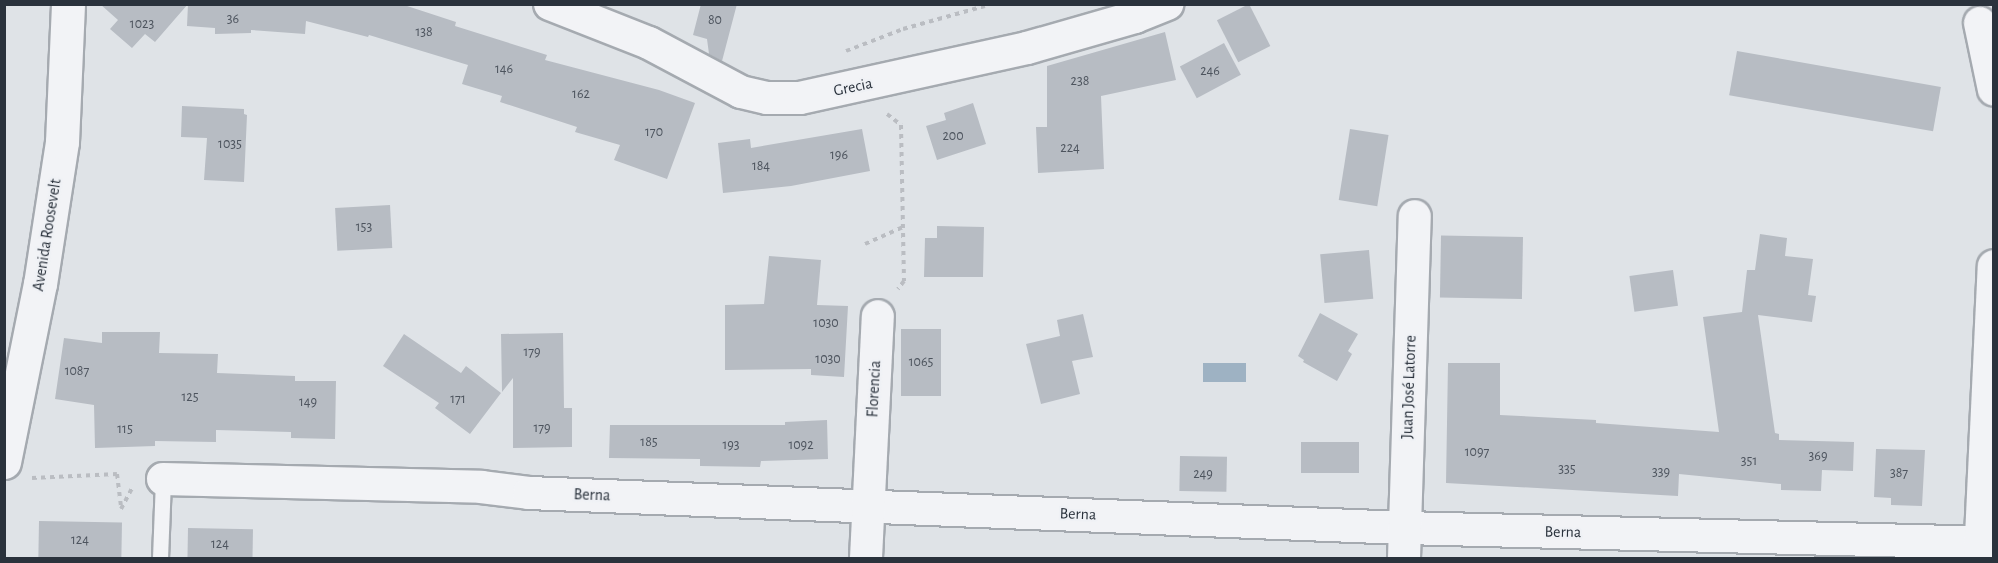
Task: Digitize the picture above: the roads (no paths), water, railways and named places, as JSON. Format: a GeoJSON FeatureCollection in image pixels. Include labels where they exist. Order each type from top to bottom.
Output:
{"type":"FeatureCollection","features":[{"type":"Feature","properties":{"kind":"street","name":"Avenida Roosevelt"},"geometry":{"type":"LineString","coordinates":[[16,470],[40,284],[62,142],[68,4]]}},
{"type":"Feature","properties":{"kind":"street","name":"Grecia"},"geometry":{"type":"LineString","coordinates":[[550,4],[650,43],[750,94],[767,99],[800,98],[1027,48],[1135,17],[1167,4]]}},
{"type":"Feature","properties":{"kind":"street"},"geometry":{"type":"LineString","coordinates":[[1980,23],[1994,90]]}},
{"type":"Feature","properties":{"kind":"street","name":"Juan José Latorre"},"geometry":{"type":"LineString","coordinates":[[1404,558],[1415,216]]}},
{"type":"Feature","properties":{"kind":"street"},"geometry":{"type":"LineString","coordinates":[[1985,548],[1994,266]]}},
{"type":"Feature","properties":{"kind":"street","name":"Florencia"},"geometry":{"type":"LineString","coordinates":[[866,558],[878,316]]}},
{"type":"Feature","properties":{"kind":"street","name":"Berna"},"geometry":{"type":"LineString","coordinates":[[162,479],[481,487],[529,493],[1404,528],[1985,548]]}},
{"type":"Feature","properties":{"kind":"lane"},"geometry":{"type":"LineString","coordinates":[[160,558],[162,479]]}},
{"type":"Feature","properties":{"kind":"water"},"geometry":{"type":"Polygon","coordinates":[[[1203,363],[1246,363],[1246,382],[1203,382],[1203,363]]]}}]}
